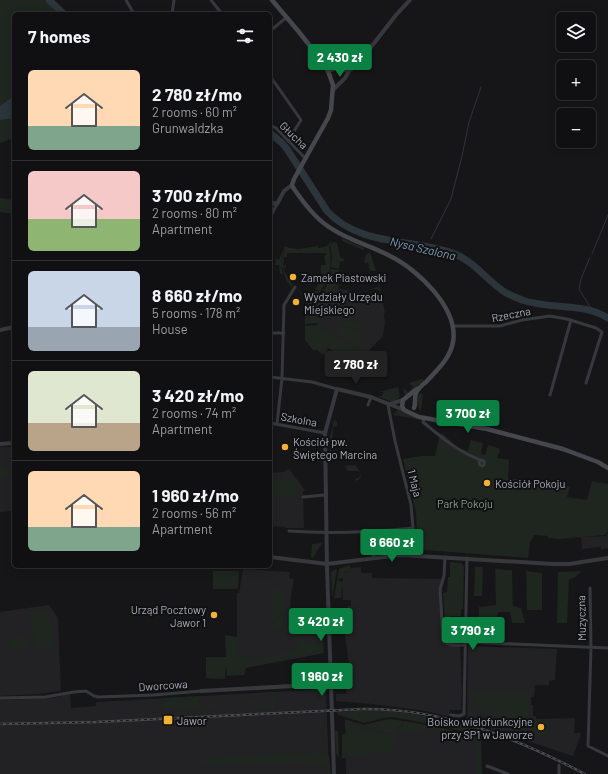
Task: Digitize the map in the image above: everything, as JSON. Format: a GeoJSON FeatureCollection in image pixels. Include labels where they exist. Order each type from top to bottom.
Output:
{"type":"FeatureCollection","features":[{"type":"Feature","properties":{"kind":"main road"},"geometry":{"type":"LineString","coordinates":[[272,0],[287,17],[328,71],[332,81],[333,90],[330,115],[294,178],[292,185],[294,189],[319,220],[329,228],[389,255],[405,265],[435,293],[451,318],[453,326],[453,340],[448,356],[416,393],[414,408],[423,420]]}},
{"type":"Feature","properties":{"kind":"main road"},"geometry":{"type":"LineString","coordinates":[[421,386],[405,400],[402,406],[406,411],[423,420],[487,429],[542,442],[579,454],[608,468]]}},
{"type":"Feature","properties":{"kind":"main road"},"geometry":{"type":"LineString","coordinates":[[405,400],[411,399],[414,402]]}},
{"type":"Feature","properties":{"kind":"main road"},"geometry":{"type":"LineString","coordinates":[[406,411],[412,411],[414,408]]}},
{"type":"Feature","properties":{"kind":"street"},"geometry":{"type":"LineString","coordinates":[[126,0],[133,12]]}},
{"type":"Feature","properties":{"kind":"street"},"geometry":{"type":"LineString","coordinates":[[172,12],[174,0]]}},
{"type":"Feature","properties":{"kind":"street"},"geometry":{"type":"LineString","coordinates":[[211,0],[220,12]]}},
{"type":"Feature","properties":{"kind":"street"},"geometry":{"type":"LineString","coordinates":[[333,90],[346,78],[349,71],[357,65],[396,15],[410,0]]}},
{"type":"Feature","properties":{"kind":"street"},"geometry":{"type":"LineString","coordinates":[[272,29],[287,17]]}},
{"type":"Feature","properties":{"kind":"street"},"geometry":{"type":"LineString","coordinates":[[328,71],[338,68],[349,71]]}},
{"type":"Feature","properties":{"kind":"street"},"geometry":{"type":"LineString","coordinates":[[272,79],[301,120],[288,141]]}},
{"type":"Feature","properties":{"kind":"street","name":"Głucha"},"geometry":{"type":"LineString","coordinates":[[272,126],[276,128],[305,159]]}},
{"type":"Feature","properties":{"kind":"street"},"geometry":{"type":"LineString","coordinates":[[272,214],[284,191],[292,185]]}},
{"type":"Feature","properties":{"kind":"street"},"geometry":{"type":"LineString","coordinates":[[272,203],[277,204]]}},
{"type":"Feature","properties":{"kind":"street"},"geometry":{"type":"LineString","coordinates":[[277,424],[282,378],[284,305],[295,287]]}},
{"type":"Feature","properties":{"kind":"street","name":"Rzeczna"},"geometry":{"type":"LineString","coordinates":[[453,326],[500,326],[522,320],[542,317],[558,317],[596,328],[602,332],[586,383]]}},
{"type":"Feature","properties":{"kind":"street"},"geometry":{"type":"LineString","coordinates":[[550,395],[571,320]]}},
{"type":"Feature","properties":{"kind":"street"},"geometry":{"type":"LineString","coordinates":[[0,330],[12,327]]}},
{"type":"Feature","properties":{"kind":"street"},"geometry":{"type":"LineString","coordinates":[[272,333],[284,333]]}},
{"type":"Feature","properties":{"kind":"street"},"geometry":{"type":"LineString","coordinates":[[272,376],[312,382],[371,397],[406,411]]}},
{"type":"Feature","properties":{"kind":"street"},"geometry":{"type":"LineString","coordinates":[[334,774],[325,495],[325,433],[337,389]]}},
{"type":"Feature","properties":{"kind":"street"},"geometry":{"type":"LineString","coordinates":[[368,405],[371,397]]}},
{"type":"Feature","properties":{"kind":"street"},"geometry":{"type":"LineString","coordinates":[[389,404],[405,400]]}},
{"type":"Feature","properties":{"kind":"street","name":"1 Maja"},"geometry":{"type":"LineString","coordinates":[[389,404],[394,441],[411,505],[413,528],[411,555]]}},
{"type":"Feature","properties":{"kind":"street"},"geometry":{"type":"LineString","coordinates":[[390,416],[397,407]]}},
{"type":"Feature","properties":{"kind":"street"},"geometry":{"type":"LineString","coordinates":[[423,420],[459,450],[479,458],[480,460]]}},
{"type":"Feature","properties":{"kind":"street","name":"Szkolna"},"geometry":{"type":"LineString","coordinates":[[272,424],[325,433]]}},
{"type":"Feature","properties":{"kind":"street"},"geometry":{"type":"LineString","coordinates":[[0,444],[12,443]]}},
{"type":"Feature","properties":{"kind":"street"},"geometry":{"type":"LineString","coordinates":[[303,497],[325,495]]}},
{"type":"Feature","properties":{"kind":"street"},"geometry":{"type":"LineString","coordinates":[[289,531],[381,531],[413,528]]}},
{"type":"Feature","properties":{"kind":"street"},"geometry":{"type":"LineString","coordinates":[[372,558],[375,554],[381,531]]}},
{"type":"Feature","properties":{"kind":"street"},"geometry":{"type":"LineString","coordinates":[[272,557],[327,564],[392,555],[569,564],[608,558]]}},
{"type":"Feature","properties":{"kind":"street"},"geometry":{"type":"LineString","coordinates":[[445,557],[444,576],[440,589],[443,639],[448,645],[465,643],[608,648]]}},
{"type":"Feature","properties":{"kind":"street"},"geometry":{"type":"LineString","coordinates":[[450,715],[459,716],[464,714],[467,558]]}},
{"type":"Feature","properties":{"kind":"street","name":"Muzyczna"},"geometry":{"type":"LineString","coordinates":[[590,588],[588,746],[608,756]]}},
{"type":"Feature","properties":{"kind":"street","name":"Dworcowa"},"geometry":{"type":"LineString","coordinates":[[0,698],[45,697],[86,690],[98,697],[330,684]]}},
{"type":"Feature","properties":{"kind":"street"},"geometry":{"type":"LineString","coordinates":[[558,765],[559,774]]}},
{"type":"Feature","properties":{"kind":"street"},"geometry":{"type":"LineString","coordinates":[[487,766],[508,774]]}},
{"type":"Feature","properties":{"kind":"shaded area"},"geometry":{"type":"Polygon","coordinates":[[[12,97],[12,118],[0,120],[0,106],[12,97]]]}},
{"type":"Feature","properties":{"kind":"shaded area"},"geometry":{"type":"Polygon","coordinates":[[[334,288],[382,296],[385,323],[383,336],[371,348],[365,359],[359,361],[347,359],[328,348],[318,327],[317,319],[334,288]]]}},
{"type":"Feature","properties":{"kind":"shaded area"},"geometry":{"type":"Polygon","coordinates":[[[0,447],[12,447],[12,511],[0,512],[0,447]]]}},
{"type":"Feature","properties":{"kind":"shaded area"},"geometry":{"type":"Polygon","coordinates":[[[289,469],[305,490],[303,492],[304,528],[272,526],[272,473],[283,472],[289,469]]]}},
{"type":"Feature","properties":{"kind":"shaded area"},"geometry":{"type":"Polygon","coordinates":[[[608,532],[608,548],[601,550],[601,547],[582,549],[581,537],[606,536],[608,532]]]}},
{"type":"Feature","properties":{"kind":"shaded area"},"geometry":{"type":"Polygon","coordinates":[[[361,567],[361,573],[372,573],[372,578],[444,579],[442,593],[445,642],[460,643],[462,692],[461,710],[450,710],[450,717],[426,711],[336,701],[336,694],[346,694],[346,665],[349,664],[344,628],[348,627],[347,606],[351,606],[351,600],[343,600],[343,572],[351,571],[351,568],[361,567]]]}},
{"type":"Feature","properties":{"kind":"shaded area"},"geometry":{"type":"Polygon","coordinates":[[[243,569],[290,572],[289,578],[294,579],[291,595],[290,631],[323,631],[324,653],[237,669],[237,593],[239,593],[243,569]]]}},
{"type":"Feature","properties":{"kind":"shaded area"},"geometry":{"type":"Polygon","coordinates":[[[49,605],[58,618],[61,691],[0,696],[0,612],[49,605]]]}},
{"type":"Feature","properties":{"kind":"shaded area"},"geometry":{"type":"Polygon","coordinates":[[[468,646],[557,649],[555,680],[549,681],[549,685],[535,685],[534,697],[531,697],[531,705],[533,705],[533,716],[536,716],[536,719],[575,718],[574,733],[581,733],[573,756],[467,721],[468,646]]]}},
{"type":"Feature","properties":{"kind":"shaded area"},"geometry":{"type":"Polygon","coordinates":[[[326,689],[329,774],[0,774],[0,700],[53,698],[70,694],[71,708],[96,706],[96,702],[326,689]]]}},
{"type":"Feature","properties":{"kind":"shaded area"},"geometry":{"type":"Polygon","coordinates":[[[345,719],[364,725],[391,719],[480,737],[481,774],[346,774],[345,719]]]}},
{"type":"Feature","properties":{"kind":"green space"},"geometry":{"type":"Polygon","coordinates":[[[0,0],[45,0],[58,12],[12,12],[12,139],[0,143],[0,0]]]}},
{"type":"Feature","properties":{"kind":"green space"},"geometry":{"type":"Polygon","coordinates":[[[0,198],[12,200],[12,214],[0,212],[0,198]]]}},
{"type":"Feature","properties":{"kind":"green space"},"geometry":{"type":"Polygon","coordinates":[[[342,238],[364,248],[364,250],[342,241],[342,238]]]}},
{"type":"Feature","properties":{"kind":"green space"},"geometry":{"type":"Polygon","coordinates":[[[332,240],[329,247],[331,259],[330,271],[326,283],[314,299],[309,300],[295,288],[309,299],[314,290],[317,292],[318,290],[315,289],[321,281],[321,265],[326,265],[324,256],[326,253],[287,253],[287,257],[284,257],[283,266],[286,265],[286,267],[283,268],[293,285],[292,288],[286,280],[281,265],[283,274],[280,274],[279,265],[275,265],[276,258],[279,260],[285,246],[299,249],[318,246],[318,248],[320,248],[329,244],[332,240]]]}},
{"type":"Feature","properties":{"kind":"green space"},"geometry":{"type":"Polygon","coordinates":[[[335,242],[337,243],[340,257],[344,259],[344,261],[340,262],[339,269],[331,267],[332,255],[330,246],[335,242]]]}},
{"type":"Feature","properties":{"kind":"green space"},"geometry":{"type":"Polygon","coordinates":[[[370,252],[376,271],[370,271],[368,262],[365,264],[365,257],[370,252]]]}},
{"type":"Feature","properties":{"kind":"green space"},"geometry":{"type":"Polygon","coordinates":[[[331,269],[339,270],[337,285],[340,284],[335,296],[318,319],[318,323],[305,324],[305,311],[308,303],[316,300],[325,288],[331,269]]]}},
{"type":"Feature","properties":{"kind":"green space"},"geometry":{"type":"Polygon","coordinates":[[[377,274],[385,313],[379,313],[380,291],[377,289],[370,289],[379,287],[375,275],[377,274]]]}},
{"type":"Feature","properties":{"kind":"green space"},"geometry":{"type":"Polygon","coordinates":[[[340,320],[363,323],[363,329],[338,325],[340,320]]]}},
{"type":"Feature","properties":{"kind":"green space"},"geometry":{"type":"Polygon","coordinates":[[[318,325],[351,348],[352,347],[365,359],[350,360],[328,348],[323,355],[317,350],[313,350],[305,340],[305,326],[318,325]]]}},
{"type":"Feature","properties":{"kind":"green space"},"geometry":{"type":"Polygon","coordinates":[[[337,327],[362,330],[359,348],[338,334],[337,327]]]}},
{"type":"Feature","properties":{"kind":"green space"},"geometry":{"type":"Polygon","coordinates":[[[422,379],[424,380],[407,396],[405,395],[403,388],[408,392],[413,387],[409,383],[422,379]]]}},
{"type":"Feature","properties":{"kind":"green space"},"geometry":{"type":"Polygon","coordinates":[[[398,387],[400,396],[396,401],[390,401],[379,397],[382,396],[383,392],[379,392],[398,387]]]}},
{"type":"Feature","properties":{"kind":"green space"},"geometry":{"type":"Polygon","coordinates":[[[421,393],[423,395],[421,411],[417,403],[419,394],[421,393]]]}},
{"type":"Feature","properties":{"kind":"green space"},"geometry":{"type":"Polygon","coordinates":[[[398,410],[415,416],[418,419],[393,415],[398,410]]]}},
{"type":"Feature","properties":{"kind":"green space"},"geometry":{"type":"Polygon","coordinates":[[[334,420],[337,422],[337,426],[333,427],[332,454],[330,456],[330,436],[334,420]]]}},
{"type":"Feature","properties":{"kind":"green space","name":"Park Pokoju"},"geometry":{"type":"Polygon","coordinates":[[[442,433],[458,448],[468,451],[471,440],[483,443],[481,454],[485,455],[488,445],[498,448],[500,450],[497,458],[509,460],[508,478],[570,487],[567,497],[587,500],[592,481],[608,484],[608,531],[605,535],[559,539],[548,538],[548,536],[534,535],[530,542],[528,558],[425,550],[418,544],[416,513],[403,459],[421,456],[435,456],[439,438],[442,433]]]}},
{"type":"Feature","properties":{"kind":"green space"},"geometry":{"type":"Polygon","coordinates":[[[356,465],[359,471],[349,471],[346,470],[347,467],[345,467],[345,466],[356,465]]]}},
{"type":"Feature","properties":{"kind":"green space"},"geometry":{"type":"Polygon","coordinates":[[[12,467],[12,478],[0,479],[0,468],[12,467]]]}},
{"type":"Feature","properties":{"kind":"green space"},"geometry":{"type":"Polygon","coordinates":[[[296,480],[297,495],[272,498],[272,481],[296,480]]]}},
{"type":"Feature","properties":{"kind":"green space"},"geometry":{"type":"Polygon","coordinates":[[[396,531],[398,538],[396,540],[382,540],[385,532],[396,531]]]}},
{"type":"Feature","properties":{"kind":"green space"},"geometry":{"type":"Polygon","coordinates":[[[408,542],[403,549],[394,551],[398,544],[408,542]]]}},
{"type":"Feature","properties":{"kind":"green space"},"geometry":{"type":"Polygon","coordinates":[[[322,543],[313,558],[311,558],[312,544],[322,543]]]}},
{"type":"Feature","properties":{"kind":"green space"},"geometry":{"type":"Polygon","coordinates":[[[380,543],[397,543],[392,551],[382,552],[379,548],[380,543]]]}},
{"type":"Feature","properties":{"kind":"green space"},"geometry":{"type":"Polygon","coordinates":[[[450,562],[462,563],[464,567],[463,609],[461,609],[461,616],[450,616],[449,631],[446,631],[443,593],[447,592],[448,577],[450,577],[450,562]]]}},
{"type":"Feature","properties":{"kind":"green space"},"geometry":{"type":"Polygon","coordinates":[[[350,565],[351,571],[343,572],[343,578],[337,579],[339,569],[350,565]]]}},
{"type":"Feature","properties":{"kind":"green space"},"geometry":{"type":"Polygon","coordinates":[[[475,567],[483,567],[482,596],[474,596],[475,567]]]}},
{"type":"Feature","properties":{"kind":"green space"},"geometry":{"type":"Polygon","coordinates":[[[337,569],[333,594],[332,597],[331,573],[337,569]]]}},
{"type":"Feature","properties":{"kind":"green space"},"geometry":{"type":"Polygon","coordinates":[[[495,569],[512,570],[513,606],[521,608],[525,623],[512,623],[510,612],[498,612],[496,621],[479,623],[479,607],[496,605],[495,569]]]}},
{"type":"Feature","properties":{"kind":"green space"},"geometry":{"type":"Polygon","coordinates":[[[213,571],[239,571],[238,589],[213,589],[213,571]]]}},
{"type":"Feature","properties":{"kind":"green space"},"geometry":{"type":"Polygon","coordinates":[[[526,571],[542,573],[542,610],[527,610],[526,571]]]}},
{"type":"Feature","properties":{"kind":"green space"},"geometry":{"type":"Polygon","coordinates":[[[582,571],[574,578],[569,579],[567,623],[557,623],[558,572],[582,571]]]}},
{"type":"Feature","properties":{"kind":"green space"},"geometry":{"type":"Polygon","coordinates":[[[337,580],[342,582],[341,598],[334,598],[337,580]]]}},
{"type":"Feature","properties":{"kind":"green space"},"geometry":{"type":"Polygon","coordinates":[[[272,589],[281,590],[285,596],[284,612],[270,623],[272,589]]]}},
{"type":"Feature","properties":{"kind":"green space"},"geometry":{"type":"Polygon","coordinates":[[[48,608],[55,646],[36,650],[29,612],[48,608]]]}},
{"type":"Feature","properties":{"kind":"green space"},"geometry":{"type":"Polygon","coordinates":[[[284,613],[283,627],[272,627],[270,625],[284,613]]]}},
{"type":"Feature","properties":{"kind":"green space"},"geometry":{"type":"Polygon","coordinates":[[[225,635],[237,637],[237,653],[242,653],[244,658],[249,661],[292,652],[296,646],[299,646],[299,641],[297,639],[320,644],[324,653],[246,668],[244,675],[227,676],[226,666],[225,679],[206,678],[206,657],[226,657],[225,635]]]}},
{"type":"Feature","properties":{"kind":"green space"},"geometry":{"type":"Polygon","coordinates":[[[27,636],[29,647],[10,651],[8,640],[27,636]]]}},
{"type":"Feature","properties":{"kind":"green space"},"geometry":{"type":"Polygon","coordinates":[[[529,691],[528,721],[499,722],[499,719],[490,719],[484,713],[483,709],[479,709],[479,706],[474,705],[474,692],[529,691]]]}},
{"type":"Feature","properties":{"kind":"green space"},"geometry":{"type":"Polygon","coordinates":[[[271,692],[275,692],[276,709],[251,707],[250,700],[256,699],[256,705],[272,704],[271,692]]]}},
{"type":"Feature","properties":{"kind":"green space"},"geometry":{"type":"Polygon","coordinates":[[[202,696],[199,697],[200,707],[206,706],[206,701],[209,703],[213,701],[213,708],[184,710],[164,709],[163,698],[202,696]]]}},
{"type":"Feature","properties":{"kind":"green space"},"geometry":{"type":"Polygon","coordinates":[[[368,710],[428,716],[487,732],[487,735],[482,736],[436,725],[392,717],[364,723],[338,715],[337,712],[368,710]]]}},
{"type":"Feature","properties":{"kind":"green space"},"geometry":{"type":"Polygon","coordinates":[[[387,719],[403,721],[395,732],[384,732],[349,721],[364,725],[387,719]]]}},
{"type":"Feature","properties":{"kind":"green space"},"geometry":{"type":"Polygon","coordinates":[[[405,721],[457,732],[438,730],[396,732],[405,721]]]}},
{"type":"Feature","properties":{"kind":"green space","name":"Boisko wielofunkcyjne przy SP1 w Jaworze"},"geometry":{"type":"Polygon","coordinates":[[[532,721],[549,721],[549,734],[532,734],[532,721]]]}},
{"type":"Feature","properties":{"kind":"green space"},"geometry":{"type":"Polygon","coordinates":[[[345,723],[383,735],[395,735],[395,745],[392,746],[392,752],[370,752],[370,756],[347,755],[346,758],[342,758],[342,735],[346,734],[345,723]]]}},
{"type":"Feature","properties":{"kind":"green space"},"geometry":{"type":"Polygon","coordinates":[[[335,731],[338,731],[339,758],[336,753],[335,731]]]}},
{"type":"Feature","properties":{"kind":"green space"},"geometry":{"type":"Polygon","coordinates":[[[467,735],[481,738],[482,774],[477,774],[477,751],[475,740],[467,735]]]}},
{"type":"Feature","properties":{"kind":"green space"},"geometry":{"type":"Polygon","coordinates":[[[326,752],[329,756],[331,774],[328,774],[328,767],[318,764],[316,766],[311,765],[310,762],[202,766],[202,760],[241,756],[326,752]]]}},
{"type":"Feature","properties":{"kind":"waterway","name":"Nysa Szalona"},"geometry":{"type":"LineString","coordinates":[[49,0],[62,12]]}},
{"type":"Feature","properties":{"kind":"waterway"},"geometry":{"type":"LineString","coordinates":[[431,239],[451,199],[469,122],[481,87]]}},
{"type":"Feature","properties":{"kind":"waterway","name":"Nysa Szalona"},"geometry":{"type":"LineString","coordinates":[[272,135],[287,149],[327,211],[340,223],[355,231],[371,236],[439,249],[455,254],[468,261],[505,292],[522,300],[544,305],[588,310],[608,318]]}},
{"type":"Feature","properties":{"kind":"waterway"},"geometry":{"type":"LineString","coordinates":[[592,254],[608,215]]}},
{"type":"Feature","properties":{"kind":"waterway"},"geometry":{"type":"LineString","coordinates":[[590,257],[581,279],[579,289],[592,310]]}},
{"type":"Feature","properties":{"kind":"railway"},"geometry":{"type":"LineString","coordinates":[[0,724],[96,722],[364,709],[393,710],[450,720],[506,737],[585,774]]}},
{"type":"Feature","properties":{"kind":"place","name":"Zamek Piastowski"},"geometry":{"type":"Point","coordinates":[293,277]}},
{"type":"Feature","properties":{"kind":"place","name":"Wydziały Urzędu Miejskiego"},"geometry":{"type":"Point","coordinates":[296,302]}},
{"type":"Feature","properties":{"kind":"place","name":"Kościół pw. Świętego Marcina"},"geometry":{"type":"Point","coordinates":[285,447]}},
{"type":"Feature","properties":{"kind":"place","name":"Kościół Pokoju"},"geometry":{"type":"Point","coordinates":[487,483]}},
{"type":"Feature","properties":{"kind":"place","name":"Urząd Pocztowy Jawor 1"},"geometry":{"type":"Point","coordinates":[214,615]}},
{"type":"Feature","properties":{"kind":"place","name":"Jawor"},"geometry":{"type":"Point","coordinates":[168,720]}},
{"type":"Feature","properties":{"kind":"place","name":"Boisko wielofunkcyjne przy SP1 w Jaworze"},"geometry":{"type":"Point","coordinates":[541,727]}}]}
